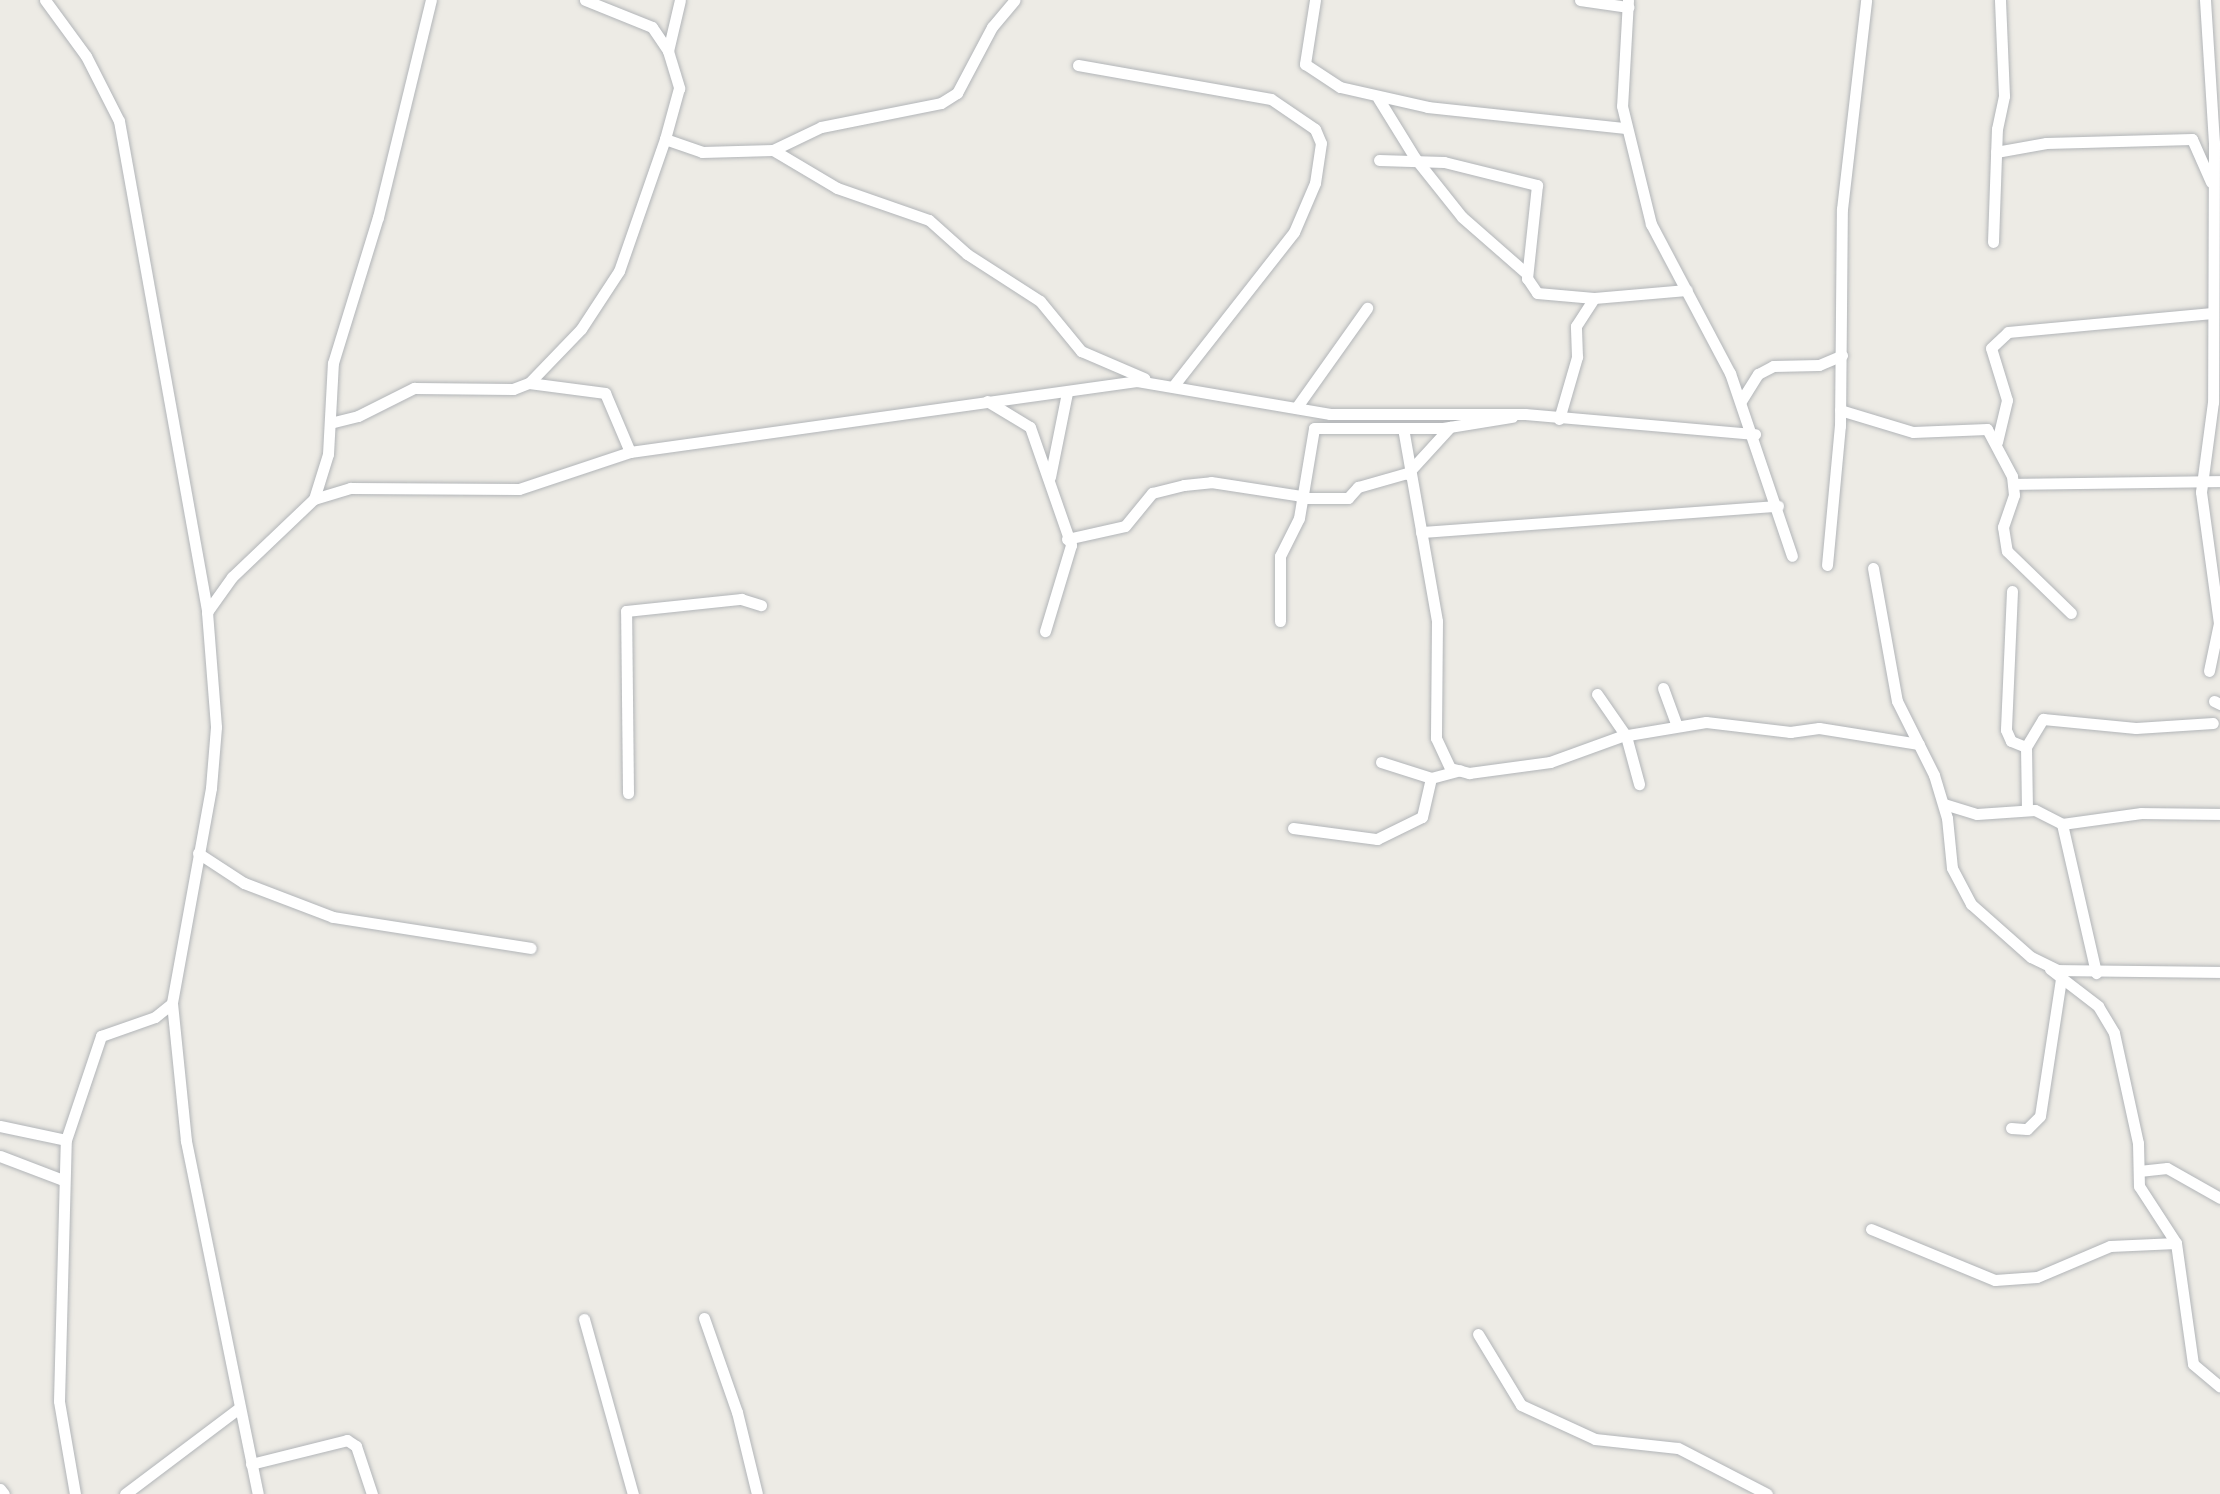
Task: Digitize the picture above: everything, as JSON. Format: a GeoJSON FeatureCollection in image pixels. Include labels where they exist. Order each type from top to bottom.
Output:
{"type":"FeatureCollection","features":[{"type":"Feature","properties":{"kind":"street"},"geometry":{"type":"LineString","coordinates":[[46,0],[76,40],[119,121],[207,612],[216,727],[172,1003],[186,1141],[258,1494]]}},
{"type":"Feature","properties":{"kind":"street"},"geometry":{"type":"LineString","coordinates":[[314,499],[330,423],[333,363],[378,217],[431,0]]}},
{"type":"Feature","properties":{"kind":"street"},"geometry":{"type":"LineString","coordinates":[[330,423],[358,416],[414,388],[512,389],[528,383],[581,329],[619,271],[680,88],[668,51],[652,27],[586,0]]}},
{"type":"Feature","properties":{"kind":"street"},"geometry":{"type":"LineString","coordinates":[[668,51],[680,0]]}},
{"type":"Feature","properties":{"kind":"street"},"geometry":{"type":"LineString","coordinates":[[666,139],[702,152],[773,150],[822,128],[953,97],[1015,0]]}},
{"type":"Feature","properties":{"kind":"street"},"geometry":{"type":"LineString","coordinates":[[1315,0],[1306,67],[1340,87],[1378,98],[1625,128]]}},
{"type":"Feature","properties":{"kind":"street"},"geometry":{"type":"LineString","coordinates":[[1580,0],[1628,3],[1625,128],[1650,224],[1741,401],[1792,556]]}},
{"type":"Feature","properties":{"kind":"street"},"geometry":{"type":"LineString","coordinates":[[1828,565],[1840,410],[1842,208],[1866,0]]}},
{"type":"Feature","properties":{"kind":"street"},"geometry":{"type":"LineString","coordinates":[[1992,242],[1996,152],[2004,96],[2000,0]]}},
{"type":"Feature","properties":{"kind":"street"},"geometry":{"type":"LineString","coordinates":[[2205,0],[2216,402],[2202,478],[2219,631],[2209,671]]}},
{"type":"Feature","properties":{"kind":"street"},"geometry":{"type":"LineString","coordinates":[[2209,83],[2213,0]]}},
{"type":"Feature","properties":{"kind":"street"},"geometry":{"type":"LineString","coordinates":[[1078,64],[1271,99],[1315,128],[1322,143],[1314,183],[1294,232],[1174,385]]}},
{"type":"Feature","properties":{"kind":"street"},"geometry":{"type":"LineString","coordinates":[[1378,98],[1415,158],[1462,217],[1528,274],[1537,293],[1594,298],[1687,290]]}},
{"type":"Feature","properties":{"kind":"street"},"geometry":{"type":"LineString","coordinates":[[1996,152],[2046,143],[2192,139],[2213,188]]}},
{"type":"Feature","properties":{"kind":"street"},"geometry":{"type":"LineString","coordinates":[[773,150],[838,188],[919,213],[1040,301],[1081,352],[1152,381],[1330,414],[1525,414],[1755,434]]}},
{"type":"Feature","properties":{"kind":"street"},"geometry":{"type":"LineString","coordinates":[[1379,160],[1415,158],[1537,185],[1528,274]]}},
{"type":"Feature","properties":{"kind":"street"},"geometry":{"type":"LineString","coordinates":[[1559,419],[1577,357],[1576,326],[1594,298]]}},
{"type":"Feature","properties":{"kind":"street"},"geometry":{"type":"LineString","coordinates":[[1296,408],[1367,308]]}},
{"type":"Feature","properties":{"kind":"street"},"geometry":{"type":"LineString","coordinates":[[1997,442],[2006,400],[1990,348],[2008,332],[2212,313]]}},
{"type":"Feature","properties":{"kind":"street"},"geometry":{"type":"LineString","coordinates":[[1741,401],[1758,374],[1773,366],[1819,365],[1842,354]]}},
{"type":"Feature","properties":{"kind":"street"},"geometry":{"type":"LineString","coordinates":[[207,612],[232,577],[314,499],[350,488],[519,489],[630,452],[986,400],[1152,381]]}},
{"type":"Feature","properties":{"kind":"street"},"geometry":{"type":"LineString","coordinates":[[528,383],[606,392],[630,452]]}},
{"type":"Feature","properties":{"kind":"street"},"geometry":{"type":"LineString","coordinates":[[1050,477],[1066,392]]}},
{"type":"Feature","properties":{"kind":"street"},"geometry":{"type":"LineString","coordinates":[[986,400],[1030,427],[1068,539],[1070,558],[1045,630]]}},
{"type":"Feature","properties":{"kind":"street"},"geometry":{"type":"LineString","coordinates":[[1840,410],[1913,432],[1982,426],[1997,442],[2013,484],[2003,527],[2007,551],[2071,613]]}},
{"type":"Feature","properties":{"kind":"street"},"geometry":{"type":"LineString","coordinates":[[1280,621],[1280,556],[1299,518],[1314,428],[1450,427],[1525,414]]}},
{"type":"Feature","properties":{"kind":"street"},"geometry":{"type":"LineString","coordinates":[[1068,539],[1125,526],[1152,493],[1184,485],[1210,482],[1301,497],[1348,498],[1358,487],[1407,474],[1450,427]]}},
{"type":"Feature","properties":{"kind":"street"},"geometry":{"type":"LineString","coordinates":[[1403,428],[1407,474],[1437,621],[1438,754],[1460,770]]}},
{"type":"Feature","properties":{"kind":"street"},"geometry":{"type":"LineString","coordinates":[[2013,484],[2220,480]]}},
{"type":"Feature","properties":{"kind":"street"},"geometry":{"type":"LineString","coordinates":[[1421,532],[1778,506]]}},
{"type":"Feature","properties":{"kind":"street"},"geometry":{"type":"LineString","coordinates":[[1872,568],[1896,701],[1944,804],[1947,850],[1964,893],[2046,967],[2098,1006],[2114,1033],[2141,1190],[2176,1242],[2193,1364],[2204,1380],[2220,1387]]}},
{"type":"Feature","properties":{"kind":"street"},"geometry":{"type":"LineString","coordinates":[[2012,591],[2006,730],[2011,741],[2026,746]]}},
{"type":"Feature","properties":{"kind":"street"},"geometry":{"type":"LineString","coordinates":[[628,792],[626,611],[740,599],[761,605]]}},
{"type":"Feature","properties":{"kind":"street"},"geometry":{"type":"LineString","coordinates":[[1663,688],[1677,726]]}},
{"type":"Feature","properties":{"kind":"street"},"geometry":{"type":"LineString","coordinates":[[1597,694],[1626,736],[1639,784]]}},
{"type":"Feature","properties":{"kind":"street"},"geometry":{"type":"LineString","coordinates":[[2026,810],[2026,746],[2043,718],[2136,728],[2213,723]]}},
{"type":"Feature","properties":{"kind":"street"},"geometry":{"type":"LineString","coordinates":[[1381,762],[1430,778],[1460,770],[1550,762],[1626,736],[1677,726],[1818,728],[1919,744]]}},
{"type":"Feature","properties":{"kind":"street"},"geometry":{"type":"LineString","coordinates":[[1293,828],[1377,839],[1422,817],[1430,778]]}},
{"type":"Feature","properties":{"kind":"street"},"geometry":{"type":"LineString","coordinates":[[1944,804],[1980,814],[2026,810],[2062,824],[2140,813],[2220,814]]}},
{"type":"Feature","properties":{"kind":"street"},"geometry":{"type":"LineString","coordinates":[[2062,824],[2096,973]]}},
{"type":"Feature","properties":{"kind":"street"},"geometry":{"type":"LineString","coordinates":[[198,853],[244,884],[334,917],[530,948]]}},
{"type":"Feature","properties":{"kind":"street"},"geometry":{"type":"LineString","coordinates":[[2046,967],[2096,973],[2220,972]]}},
{"type":"Feature","properties":{"kind":"street"},"geometry":{"type":"LineString","coordinates":[[2010,1128],[2038,1122],[2061,978]]}},
{"type":"Feature","properties":{"kind":"street"},"geometry":{"type":"LineString","coordinates":[[75,1494],[59,1402],[66,1140],[101,1036],[155,1017],[172,1003]]}},
{"type":"Feature","properties":{"kind":"street"},"geometry":{"type":"LineString","coordinates":[[0,1126],[66,1140]]}},
{"type":"Feature","properties":{"kind":"street"},"geometry":{"type":"LineString","coordinates":[[0,1156],[63,1180]]}},
{"type":"Feature","properties":{"kind":"street"},"geometry":{"type":"LineString","coordinates":[[2138,1171],[2168,1168],[2220,1198]]}},
{"type":"Feature","properties":{"kind":"street"},"geometry":{"type":"LineString","coordinates":[[1870,1229],[1995,1280],[2036,1277],[2110,1246],[2176,1242]]}},
{"type":"Feature","properties":{"kind":"street"},"geometry":{"type":"LineString","coordinates":[[704,1318],[738,1412],[757,1494]]}},
{"type":"Feature","properties":{"kind":"street"},"geometry":{"type":"LineString","coordinates":[[584,1319],[633,1494]]}},
{"type":"Feature","properties":{"kind":"street"},"geometry":{"type":"LineString","coordinates":[[1478,1334],[1521,1405],[1595,1439],[1678,1448],[1768,1494]]}},
{"type":"Feature","properties":{"kind":"street"},"geometry":{"type":"LineString","coordinates":[[124,1494],[238,1408]]}},
{"type":"Feature","properties":{"kind":"street"},"geometry":{"type":"LineString","coordinates":[[250,1464],[348,1440],[356,1446],[372,1494]]}}]}
